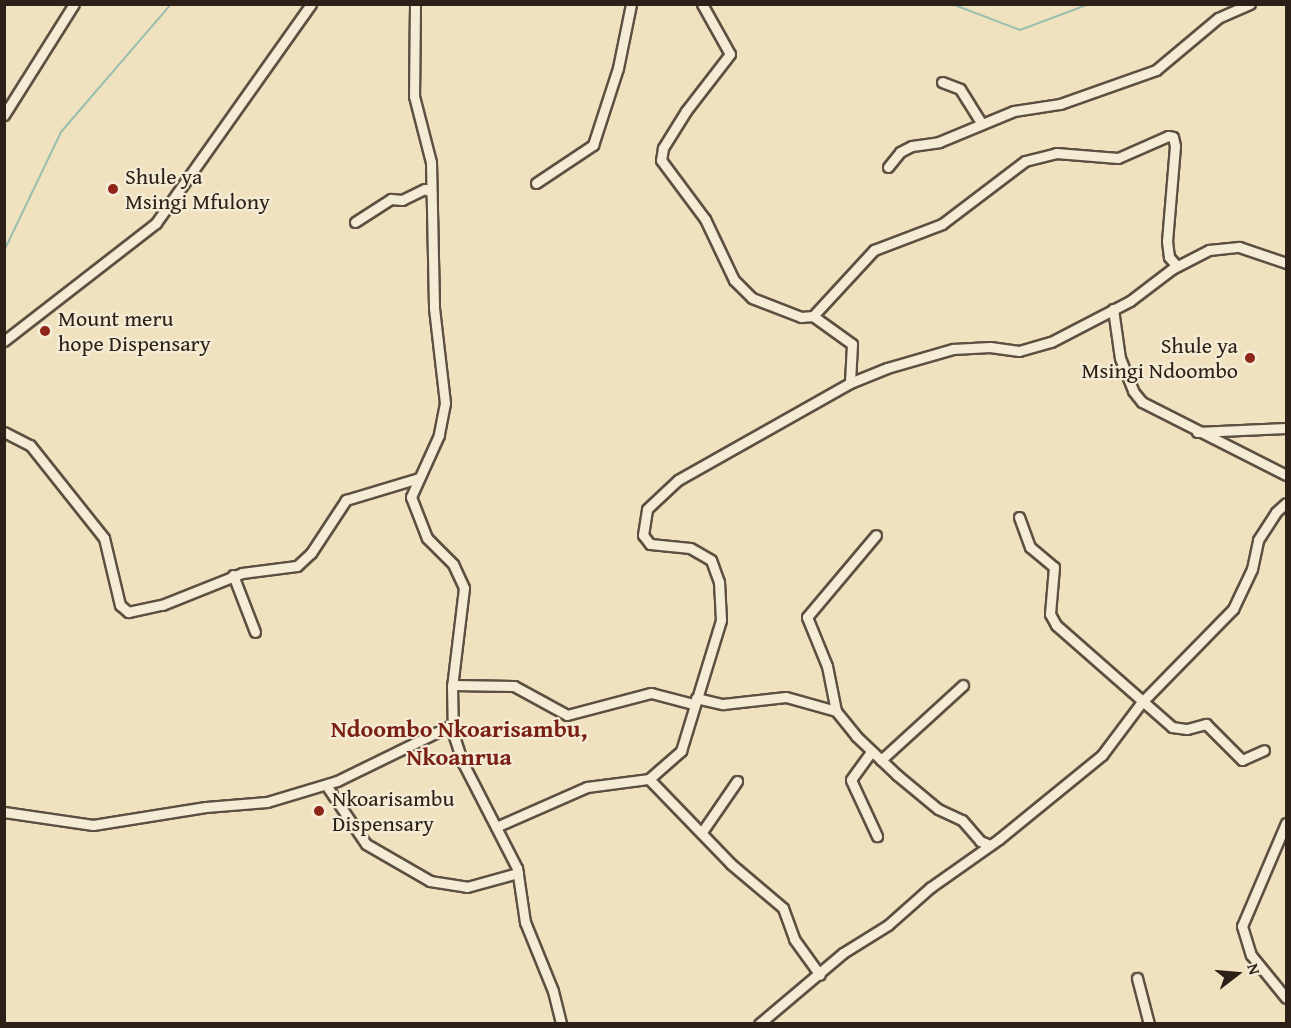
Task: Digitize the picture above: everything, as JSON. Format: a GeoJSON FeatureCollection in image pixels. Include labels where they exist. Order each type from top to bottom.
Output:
{"type":"FeatureCollection","features":[{"type":"Feature","properties":{"kind":"street"},"geometry":{"type":"LineString","coordinates":[[4,115],[74,4]]}},
{"type":"Feature","properties":{"kind":"street"},"geometry":{"type":"LineString","coordinates":[[4,341],[156,224],[311,4]]}},
{"type":"Feature","properties":{"kind":"street"},"geometry":{"type":"LineString","coordinates":[[415,4],[414,104],[428,143],[434,308],[445,403],[439,435],[412,494],[416,512],[427,538],[448,558],[464,588],[452,685],[452,725],[463,763],[518,873],[525,922],[553,991],[561,1023]]}},
{"type":"Feature","properties":{"kind":"street"},"geometry":{"type":"LineString","coordinates":[[536,183],[593,145],[618,68],[632,4]]}},
{"type":"Feature","properties":{"kind":"street"},"geometry":{"type":"LineString","coordinates":[[702,4],[730,54],[663,148],[662,165],[698,208],[738,286],[776,309],[801,317],[813,316],[852,344],[850,383]]}},
{"type":"Feature","properties":{"kind":"street"},"geometry":{"type":"LineString","coordinates":[[888,167],[905,149],[939,142],[981,123],[1025,108],[1060,104],[1149,74],[1162,67],[1218,18],[1250,4]]}},
{"type":"Feature","properties":{"kind":"street"},"geometry":{"type":"LineString","coordinates":[[942,82],[960,89],[981,123]]}},
{"type":"Feature","properties":{"kind":"street"},"geometry":{"type":"LineString","coordinates":[[813,316],[874,250],[942,224],[1025,161],[1056,153],[1118,158],[1168,135],[1174,138],[1175,146],[1167,241],[1169,257],[1177,266]]}},
{"type":"Feature","properties":{"kind":"street"},"geometry":{"type":"LineString","coordinates":[[355,222],[391,199],[402,200],[425,189],[431,192]]}},
{"type":"Feature","properties":{"kind":"street"},"geometry":{"type":"LineString","coordinates":[[496,826],[580,789],[649,779],[681,751],[694,701],[721,620],[717,572],[700,551],[650,544],[643,535],[644,514],[678,480],[850,383],[953,349],[1029,350],[1136,297],[1177,266],[1223,246],[1239,247],[1287,263]]}},
{"type":"Feature","properties":{"kind":"street"},"geometry":{"type":"LineString","coordinates":[[1113,309],[1120,358],[1137,398],[1197,432],[1287,475]]}},
{"type":"Feature","properties":{"kind":"street"},"geometry":{"type":"LineString","coordinates":[[1197,432],[1287,428]]}},
{"type":"Feature","properties":{"kind":"street"},"geometry":{"type":"LineString","coordinates":[[4,432],[30,445],[104,538],[123,610],[150,609],[233,575],[297,566],[311,553],[346,500],[418,478]]}},
{"type":"Feature","properties":{"kind":"street"},"geometry":{"type":"LineString","coordinates":[[759,1023],[820,975],[852,946],[888,925],[931,886],[990,845],[1089,768],[1141,703],[1228,616],[1249,578],[1258,540],[1276,512],[1287,503]]}},
{"type":"Feature","properties":{"kind":"street"},"geometry":{"type":"LineString","coordinates":[[1019,517],[1030,547],[1054,567],[1050,608],[1054,623],[1141,703],[1175,728],[1206,724],[1242,760],[1264,750]]}},
{"type":"Feature","properties":{"kind":"street"},"geometry":{"type":"LineString","coordinates":[[876,535],[807,617],[827,666],[836,711],[871,752],[938,809],[962,820],[980,841],[990,845]]}},
{"type":"Feature","properties":{"kind":"street"},"geometry":{"type":"LineString","coordinates":[[233,575],[255,632]]}},
{"type":"Feature","properties":{"kind":"street"},"geometry":{"type":"LineString","coordinates":[[452,685],[514,687],[567,715],[651,693],[723,704],[786,697],[836,711]]}},
{"type":"Feature","properties":{"kind":"street"},"geometry":{"type":"LineString","coordinates":[[881,760],[963,685]]}},
{"type":"Feature","properties":{"kind":"street"},"geometry":{"type":"LineString","coordinates":[[4,812],[93,825],[206,807],[261,803],[326,785],[452,725]]}},
{"type":"Feature","properties":{"kind":"street"},"geometry":{"type":"LineString","coordinates":[[871,752],[851,780],[877,836]]}},
{"type":"Feature","properties":{"kind":"street"},"geometry":{"type":"LineString","coordinates":[[649,779],[731,864],[783,908],[794,939],[820,975]]}},
{"type":"Feature","properties":{"kind":"street"},"geometry":{"type":"LineString","coordinates":[[702,832],[737,781]]}},
{"type":"Feature","properties":{"kind":"street"},"geometry":{"type":"LineString","coordinates":[[326,785],[366,844],[430,881],[467,888],[518,873]]}},
{"type":"Feature","properties":{"kind":"street"},"geometry":{"type":"LineString","coordinates":[[1287,823],[1242,926],[1251,955],[1287,998]]}},
{"type":"Feature","properties":{"kind":"street"},"geometry":{"type":"LineString","coordinates":[[1137,978],[1149,1023]]}},
{"type":"Feature","properties":{"kind":"waterway"},"geometry":{"type":"LineString","coordinates":[[4,251],[61,132],[171,4]]}},
{"type":"Feature","properties":{"kind":"waterway"},"geometry":{"type":"LineString","coordinates":[[952,4],[1020,30],[1089,4]]}},
{"type":"Feature","properties":{"kind":"place","name":"Shule ya Msingi Mfulony"},"geometry":{"type":"Point","coordinates":[113,189]}},
{"type":"Feature","properties":{"kind":"place","name":"Mount meru hope Dispensary"},"geometry":{"type":"Point","coordinates":[45,331]}},
{"type":"Feature","properties":{"kind":"place","name":"Shule ya Msingi Ndoombo"},"geometry":{"type":"Point","coordinates":[1250,358]}},
{"type":"Feature","properties":{"kind":"place","name":"Nkoarisambu Dispensary"},"geometry":{"type":"Point","coordinates":[319,811]}},
{"type":"Feature","properties":{"kind":"district","name":"Ndoombo Nkoarisambu, Nkoanrua"},"geometry":{"type":"Point","coordinates":[459,743]}}]}
